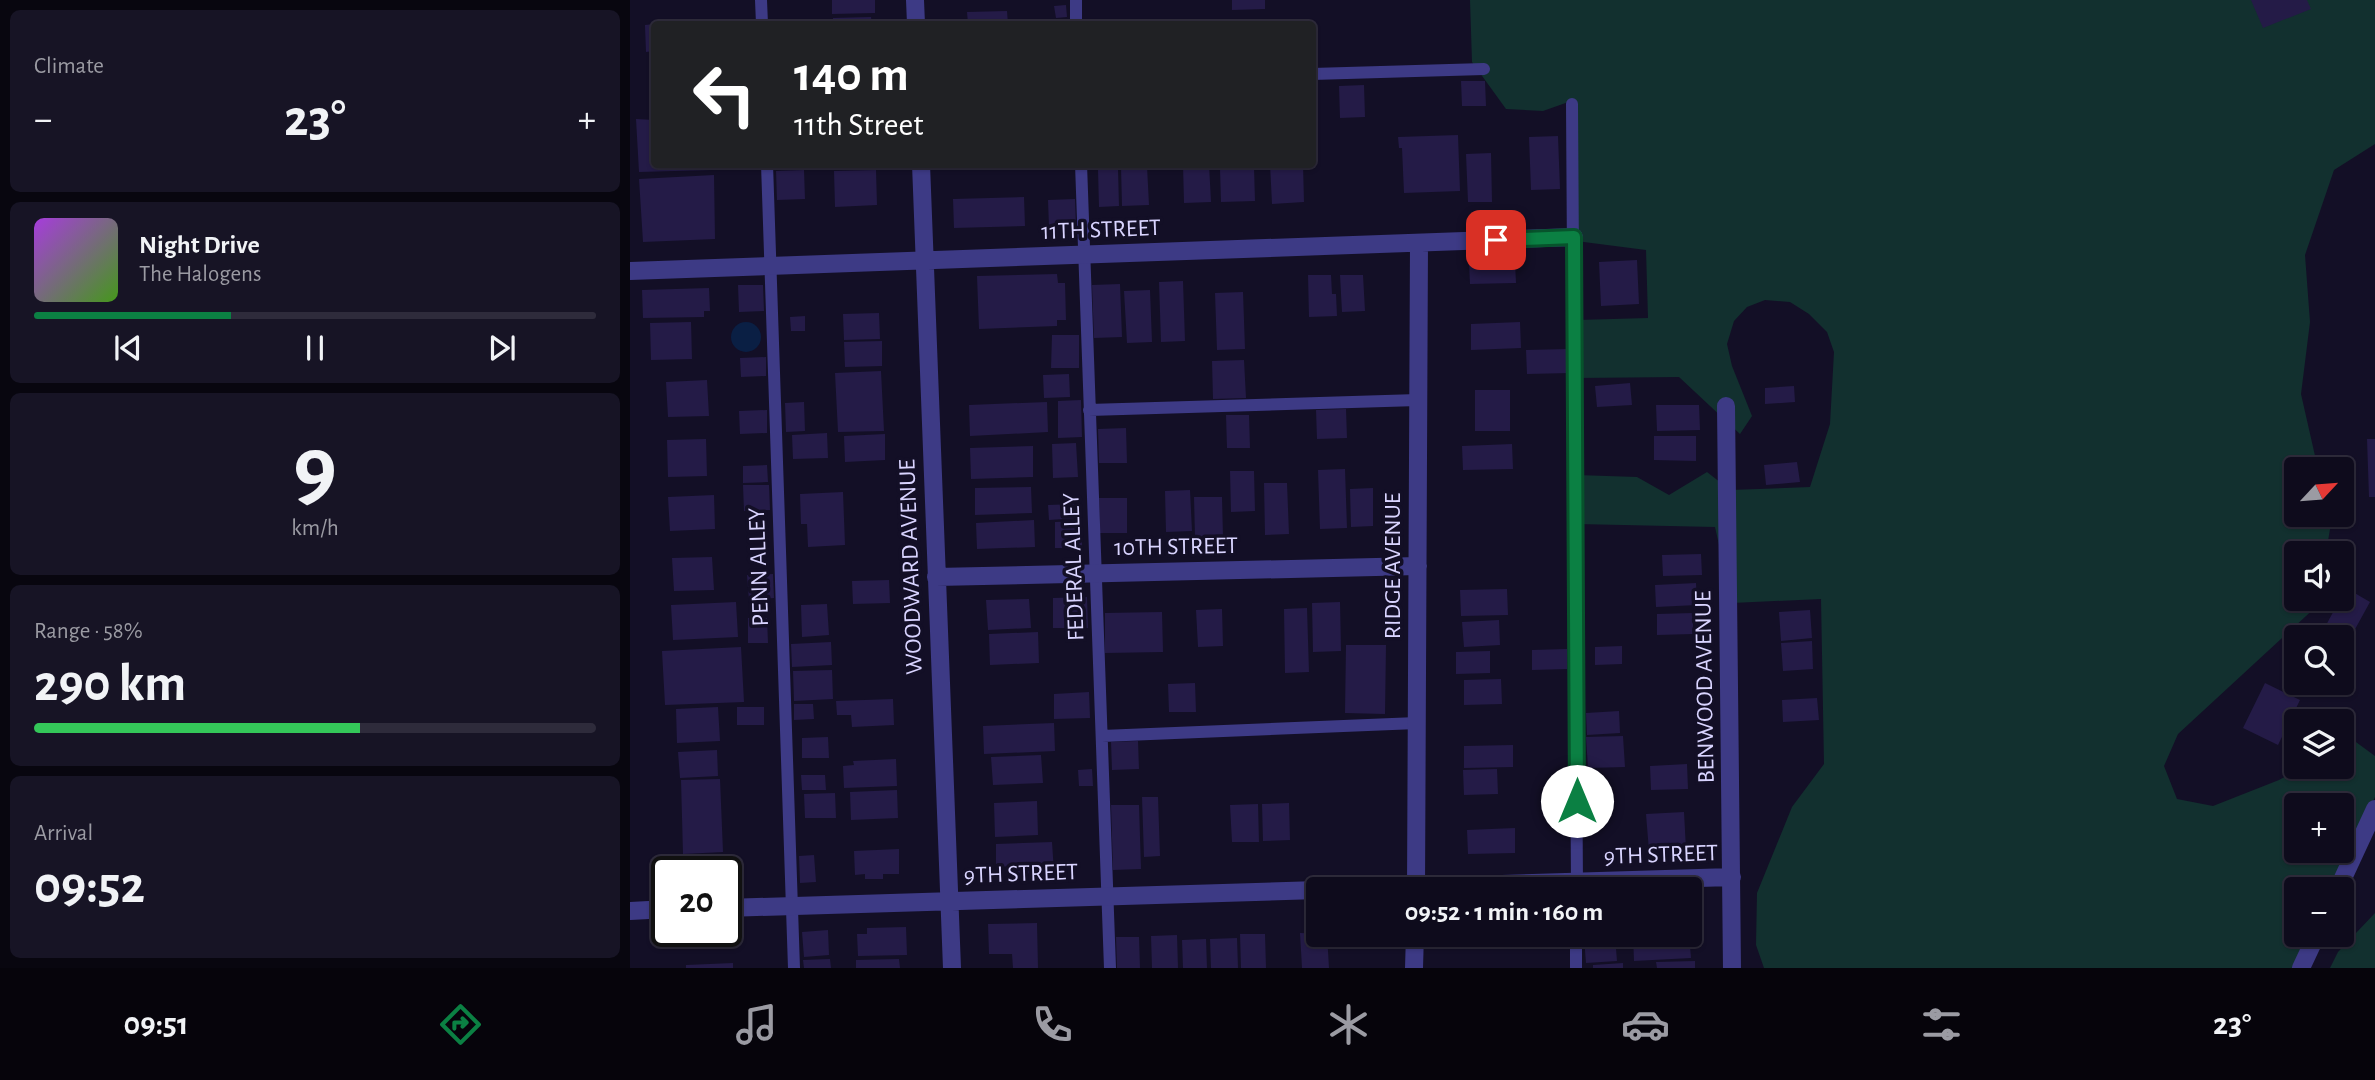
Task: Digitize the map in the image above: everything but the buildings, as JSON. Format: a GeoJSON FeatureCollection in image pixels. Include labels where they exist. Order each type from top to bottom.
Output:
{"type":"FeatureCollection","features":[{"type":"Feature","properties":{"kind":"street"},"geometry":{"type":"LineString","coordinates":[[915,0],[916,21]]}},
{"type":"Feature","properties":{"kind":"street","name":"WOODWARD AVENUE"},"geometry":{"type":"LineString","coordinates":[[921,168],[952,968]]}},
{"type":"Feature","properties":{"kind":"street","name":"11TH STREET"},"geometry":{"type":"LineString","coordinates":[[630,271],[1574,237]]}},
{"type":"Feature","properties":{"kind":"street","name":"RIDGE AVENUE"},"geometry":{"type":"LineString","coordinates":[[1417,877],[1419,243]]}},
{"type":"Feature","properties":{"kind":"street","name":"BENWOOD AVENUE"},"geometry":{"type":"LineString","coordinates":[[1726,405],[1732,968]]}},
{"type":"Feature","properties":{"kind":"street","name":"10TH STREET"},"geometry":{"type":"LineString","coordinates":[[936,577],[1418,566]]}},
{"type":"Feature","properties":{"kind":"street"},"geometry":{"type":"LineString","coordinates":[[2344,877],[2375,809]]}},
{"type":"Feature","properties":{"kind":"street","name":"9TH STREET"},"geometry":{"type":"LineString","coordinates":[[1702,879],[1732,877]]}},
{"type":"Feature","properties":{"kind":"street","name":"9TH STREET"},"geometry":{"type":"LineString","coordinates":[[742,908],[1306,890]]}},
{"type":"Feature","properties":{"kind":"street"},"geometry":{"type":"LineString","coordinates":[[630,911],[651,910]]}},
{"type":"Feature","properties":{"kind":"street"},"geometry":{"type":"LineString","coordinates":[[1414,968],[1415,947]]}},
{"type":"Feature","properties":{"kind":"street"},"geometry":{"type":"LineString","coordinates":[[2301,968],[2310,947]]}},
{"type":"Feature","properties":{"kind":"lane"},"geometry":{"type":"LineString","coordinates":[[761,0],[762,21]]}},
{"type":"Feature","properties":{"kind":"lane"},"geometry":{"type":"LineString","coordinates":[[1076,0],[1076,21]]}},
{"type":"Feature","properties":{"kind":"lane"},"geometry":{"type":"LineString","coordinates":[[1316,74],[1484,69]]}},
{"type":"Feature","properties":{"kind":"lane"},"geometry":{"type":"LineString","coordinates":[[1572,104],[1577,877]]}},
{"type":"Feature","properties":{"kind":"lane","name":"PENN ALLEY"},"geometry":{"type":"LineString","coordinates":[[767,168],[794,968]]}},
{"type":"Feature","properties":{"kind":"lane","name":"FEDERAL ALLEY"},"geometry":{"type":"LineString","coordinates":[[1081,168],[1110,968]]}},
{"type":"Feature","properties":{"kind":"lane"},"geometry":{"type":"LineString","coordinates":[[1089,410],[1418,400]]}},
{"type":"Feature","properties":{"kind":"lane"},"geometry":{"type":"LineString","coordinates":[[1102,736],[1417,723]]}},
{"type":"Feature","properties":{"kind":"lane"},"geometry":{"type":"LineString","coordinates":[[1576,947],[1576,968]]}},
{"type":"Feature","properties":{"kind":"green space"},"geometry":{"type":"Polygon","coordinates":[[[1470,0],[2375,0],[2375,144],[2334,170],[2305,255],[2310,322],[2301,394],[2315,457],[2284,457],[2284,527],[2330,527],[2328,541],[2284,541],[2284,611],[2311,611],[2296,625],[2284,625],[2284,636],[2178,734],[2164,766],[2177,799],[2213,806],[2284,777],[2354,779],[2354,741],[2375,756],[2375,797],[2354,842],[2354,793],[2284,793],[2284,863],[2344,863],[2338,877],[2284,877],[2284,947],[2305,947],[2295,968],[1764,968],[1756,945],[1757,893],[1792,807],[1824,764],[1821,599],[1732,603],[1715,527],[1577,524],[1577,475],[1637,477],[1669,495],[1707,472],[1730,490],[1810,487],[1830,424],[1834,352],[1827,332],[1809,314],[1790,302],[1765,300],[1747,307],[1734,321],[1727,344],[1732,366],[1752,416],[1740,434],[1679,377],[1576,378],[1577,320],[1648,318],[1646,250],[1576,241],[1574,100],[1543,111],[1506,109],[1472,62],[1470,0]]]}},
{"type":"Feature","properties":{"kind":"green space"},"geometry":{"type":"Polygon","coordinates":[[[2375,913],[2375,968],[2330,968],[2343,947],[2354,947],[2354,935],[2375,913]]]}},
{"type":"Feature","properties":{"kind":"water"},"geometry":{"type":"Polygon","coordinates":[[[746,322],[757,326],[761,337],[757,348],[746,352],[735,348],[731,337],[735,326],[746,322]]]}},
{"type":"Feature","properties":{"kind":"route"},"geometry":{"type":"LineString","coordinates":[[1496,240],[1574,237],[1577,801]]}}]}
